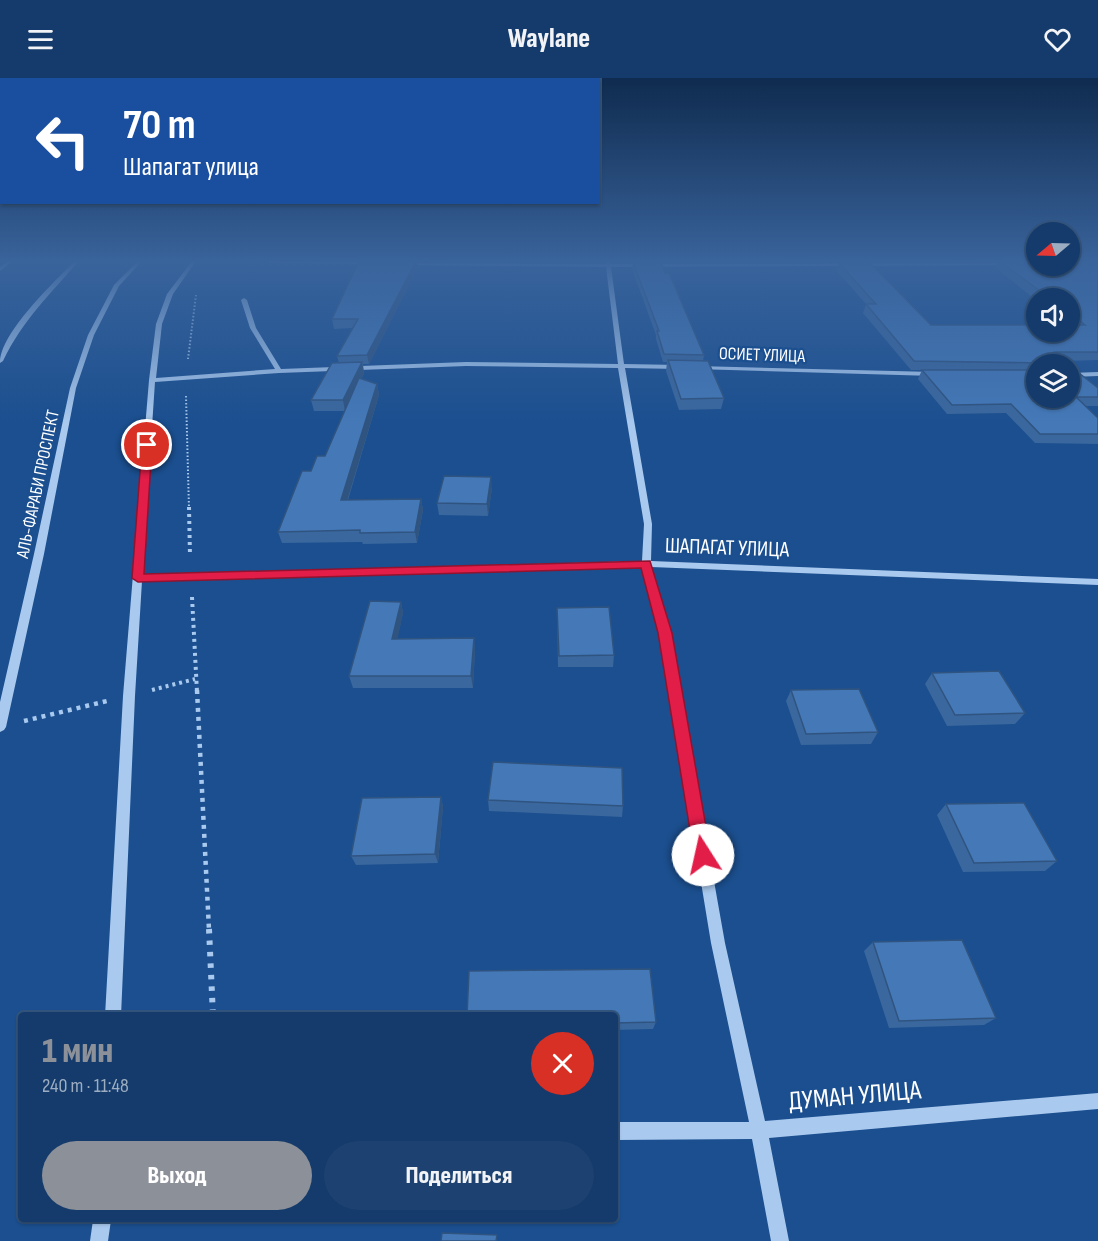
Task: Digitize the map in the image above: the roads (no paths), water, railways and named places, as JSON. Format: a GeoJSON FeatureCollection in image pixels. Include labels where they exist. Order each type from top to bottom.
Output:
{"type":"FeatureCollection","features":[{"type":"Feature","properties":{"kind":"street"},"geometry":{"type":"LineString","coordinates":[[0,361],[5,348],[29,315]]}},
{"type":"Feature","properties":{"kind":"street","name":"АЛЬ-ФАРАБИ ПРОСПЕКТ"},"geometry":{"type":"LineString","coordinates":[[0,727],[73,388],[91,335],[101,315]]}},
{"type":"Feature","properties":{"kind":"street"},"geometry":{"type":"LineString","coordinates":[[113,1012],[129,696],[152,380],[159,324],[162,315]]}},
{"type":"Feature","properties":{"kind":"street"},"geometry":{"type":"LineString","coordinates":[[249,315],[253,328],[279,371]]}},
{"type":"Feature","properties":{"kind":"street"},"geometry":{"type":"LineString","coordinates":[[615,315],[648,524],[646,564],[665,633],[718,943],[759,1130],[780,1241]]}},
{"type":"Feature","properties":{"kind":"street","name":"ОСИЕТ УЛИЦА"},"geometry":{"type":"LineString","coordinates":[[152,380],[279,371],[466,364],[621,365],[943,374]]}},
{"type":"Feature","properties":{"kind":"street"},"geometry":{"type":"LineString","coordinates":[[1080,375],[1098,374]]}},
{"type":"Feature","properties":{"kind":"street","name":"ШАПАГАТ УЛИЦА"},"geometry":{"type":"LineString","coordinates":[[138,578],[646,564],[1098,582]]}},
{"type":"Feature","properties":{"kind":"street","name":"ДУМАН УЛИЦА"},"geometry":{"type":"LineString","coordinates":[[618,1131],[759,1130],[1098,1101]]}},
{"type":"Feature","properties":{"kind":"street"},"geometry":{"type":"LineString","coordinates":[[99,1241],[102,1222]]}}]}
